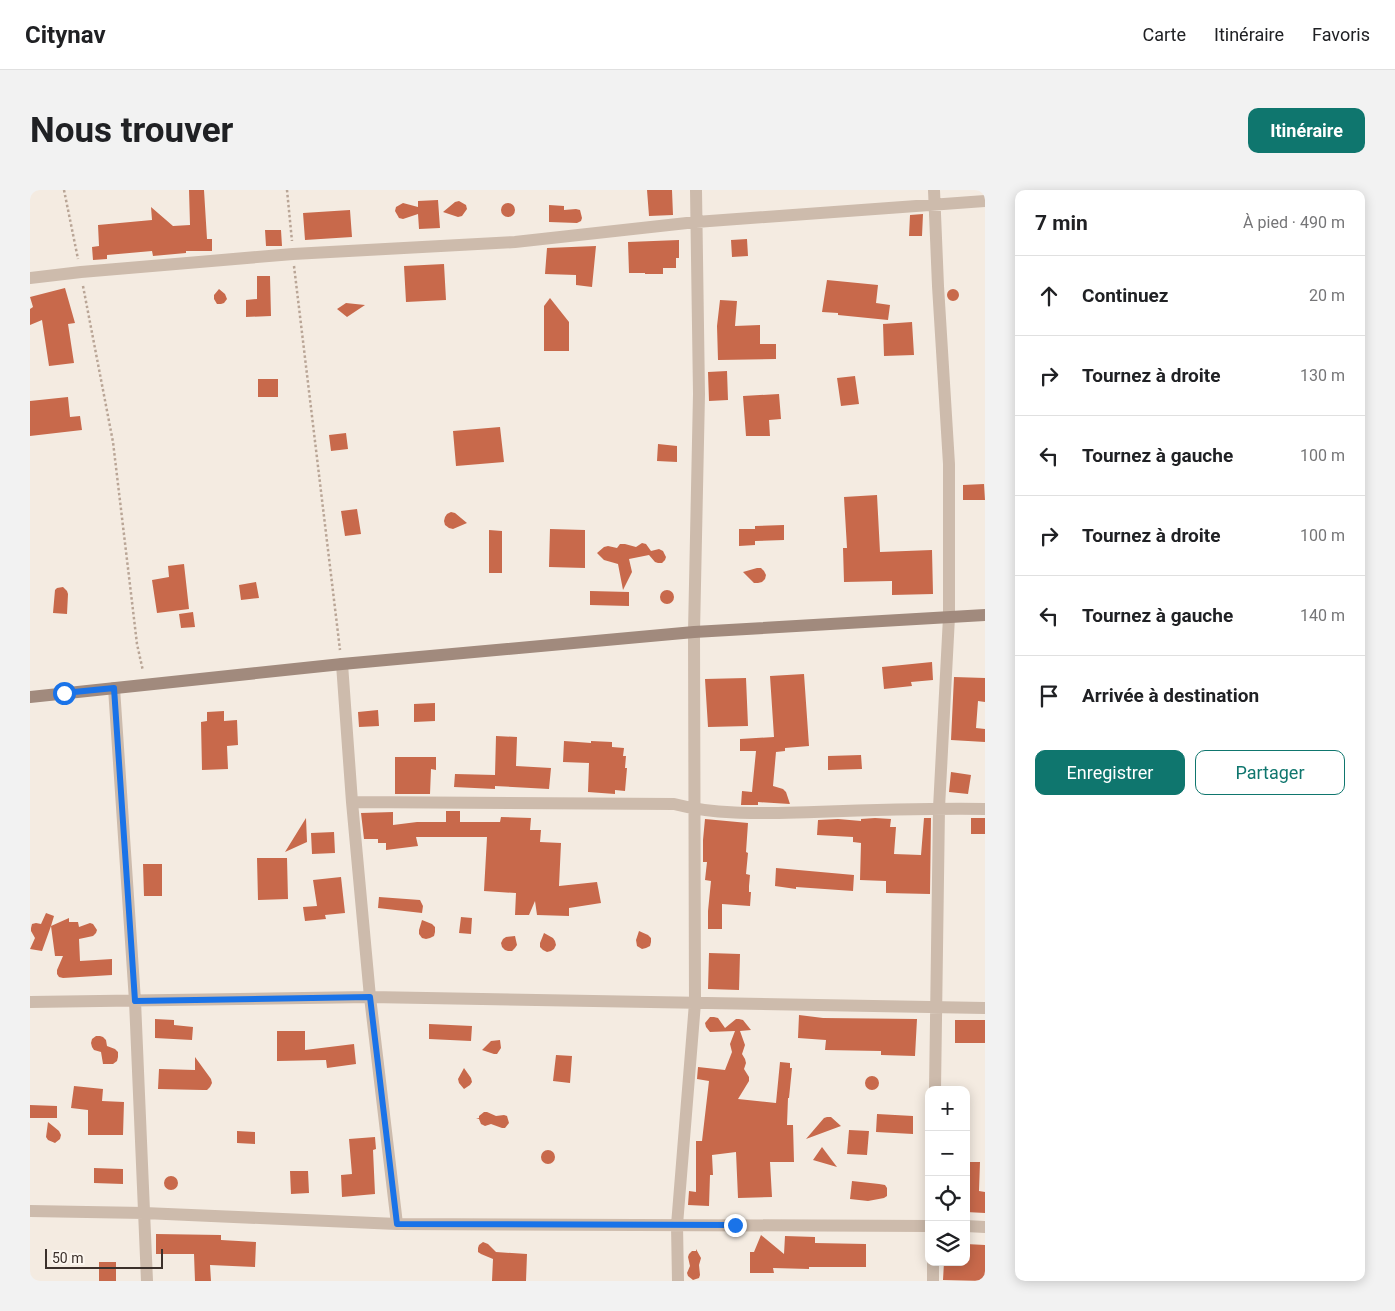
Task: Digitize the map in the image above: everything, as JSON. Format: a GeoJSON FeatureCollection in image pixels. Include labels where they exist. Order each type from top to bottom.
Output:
{"type":"FeatureCollection","features":[{"type":"Feature","properties":{"kind":"main road"},"geometry":{"type":"LineString","coordinates":[[30,697],[342,664],[694,632],[985,615]]}},
{"type":"Feature","properties":{"kind":"street"},"geometry":{"type":"LineString","coordinates":[[678,1281],[677,1225],[694,1003],[694,632],[699,394],[696,190]]}},
{"type":"Feature","properties":{"kind":"street"},"geometry":{"type":"LineString","coordinates":[[934,190],[949,464],[949,617],[939,808],[935,1086]]}},
{"type":"Feature","properties":{"kind":"street"},"geometry":{"type":"LineString","coordinates":[[30,278],[293,254],[516,242],[696,222],[985,201]]}},
{"type":"Feature","properties":{"kind":"street"},"geometry":{"type":"LineString","coordinates":[[342,664],[352,802],[370,997],[397,1224]]}},
{"type":"Feature","properties":{"kind":"street"},"geometry":{"type":"LineString","coordinates":[[114,688],[135,1001],[147,1281]]}},
{"type":"Feature","properties":{"kind":"street"},"geometry":{"type":"LineString","coordinates":[[352,802],[674,804],[695,810],[739,814],[939,808],[985,809]]}},
{"type":"Feature","properties":{"kind":"street"},"geometry":{"type":"LineString","coordinates":[[30,1002],[370,997],[985,1008]]}},
{"type":"Feature","properties":{"kind":"street"},"geometry":{"type":"LineString","coordinates":[[30,1210],[397,1224],[925,1226]]}},
{"type":"Feature","properties":{"kind":"street"},"geometry":{"type":"LineString","coordinates":[[970,1226],[985,1226]]}},
{"type":"Feature","properties":{"kind":"street"},"geometry":{"type":"LineString","coordinates":[[933,1266],[933,1281]]}},
{"type":"Feature","properties":{"kind":"path"},"geometry":{"type":"LineString","coordinates":[[64,190],[113,442],[137,644],[146,685]]}},
{"type":"Feature","properties":{"kind":"path"},"geometry":{"type":"LineString","coordinates":[[287,190],[342,664]]}},
{"type":"Feature","properties":{"kind":"building"},"geometry":{"type":"Polygon","coordinates":[[[189,190],[204,190],[207,239],[212,239],[212,251],[186,251],[186,253],[153,256],[152,251],[107,255],[107,259],[93,260],[92,247],[99,246],[98,225],[152,220],[151,207],[173,226],[190,225],[189,190]]]}},
{"type":"Feature","properties":{"kind":"building"},"geometry":{"type":"Polygon","coordinates":[[[647,190],[672,190],[673,215],[649,216],[647,190]]]}},
{"type":"Feature","properties":{"kind":"building"},"geometry":{"type":"Polygon","coordinates":[[[438,200],[440,228],[419,229],[418,214],[403,219],[399,218],[395,211],[396,207],[403,203],[418,207],[418,201],[438,200]]]}},
{"type":"Feature","properties":{"kind":"building"},"geometry":{"type":"Polygon","coordinates":[[[459,201],[466,205],[467,209],[462,216],[458,217],[443,212],[455,202],[459,201]]]}},
{"type":"Feature","properties":{"kind":"building"},"geometry":{"type":"Polygon","coordinates":[[[508,203],[513,205],[515,210],[513,215],[508,217],[503,215],[501,210],[503,205],[508,203]]]}},
{"type":"Feature","properties":{"kind":"building"},"geometry":{"type":"Polygon","coordinates":[[[549,205],[564,206],[564,210],[580,210],[581,221],[577,223],[549,222],[549,205]]]}},
{"type":"Feature","properties":{"kind":"building"},"geometry":{"type":"Polygon","coordinates":[[[350,210],[352,237],[305,240],[303,213],[350,210]]]}},
{"type":"Feature","properties":{"kind":"building"},"geometry":{"type":"Polygon","coordinates":[[[923,214],[922,236],[909,236],[910,215],[923,214]]]}},
{"type":"Feature","properties":{"kind":"building"},"geometry":{"type":"Polygon","coordinates":[[[265,230],[281,230],[282,246],[266,246],[265,230]]]}},
{"type":"Feature","properties":{"kind":"building"},"geometry":{"type":"Polygon","coordinates":[[[747,239],[748,256],[732,257],[731,240],[747,239]]]}},
{"type":"Feature","properties":{"kind":"building"},"geometry":{"type":"Polygon","coordinates":[[[679,240],[679,258],[676,258],[676,268],[663,268],[663,274],[629,273],[628,242],[679,240]]]}},
{"type":"Feature","properties":{"kind":"building"},"geometry":{"type":"Polygon","coordinates":[[[596,246],[592,287],[576,285],[576,275],[545,274],[547,248],[596,246]]]}},
{"type":"Feature","properties":{"kind":"building"},"geometry":{"type":"Polygon","coordinates":[[[444,264],[446,300],[406,302],[404,266],[444,264]]]}},
{"type":"Feature","properties":{"kind":"building"},"geometry":{"type":"Polygon","coordinates":[[[257,276],[270,276],[271,316],[246,317],[246,300],[257,299],[257,276]]]}},
{"type":"Feature","properties":{"kind":"building"},"geometry":{"type":"Polygon","coordinates":[[[827,280],[878,285],[876,303],[890,305],[888,320],[822,312],[827,280]]]}},
{"type":"Feature","properties":{"kind":"building"},"geometry":{"type":"Polygon","coordinates":[[[65,288],[75,323],[68,324],[74,363],[49,366],[42,320],[30,325],[30,309],[33,307],[30,297],[65,288]]]}},
{"type":"Feature","properties":{"kind":"building"},"geometry":{"type":"Polygon","coordinates":[[[219,289],[225,294],[227,299],[224,303],[217,304],[214,295],[219,289]]]}},
{"type":"Feature","properties":{"kind":"building"},"geometry":{"type":"Polygon","coordinates":[[[955,289],[958,290],[958,300],[951,301],[948,300],[947,293],[948,290],[955,289]]]}},
{"type":"Feature","properties":{"kind":"building"},"geometry":{"type":"Polygon","coordinates":[[[550,298],[569,322],[569,351],[544,351],[544,306],[550,298]]]}},
{"type":"Feature","properties":{"kind":"building"},"geometry":{"type":"Polygon","coordinates":[[[720,300],[737,301],[735,326],[760,325],[760,344],[776,344],[776,359],[718,360],[717,326],[720,300]]]}},
{"type":"Feature","properties":{"kind":"building"},"geometry":{"type":"Polygon","coordinates":[[[346,303],[365,305],[347,317],[337,309],[346,303]]]}},
{"type":"Feature","properties":{"kind":"building"},"geometry":{"type":"Polygon","coordinates":[[[912,322],[914,355],[884,356],[883,324],[912,322]]]}},
{"type":"Feature","properties":{"kind":"building"},"geometry":{"type":"Polygon","coordinates":[[[727,371],[728,400],[709,401],[708,372],[727,371]]]}},
{"type":"Feature","properties":{"kind":"building"},"geometry":{"type":"Polygon","coordinates":[[[855,376],[859,404],[841,406],[837,378],[855,376]]]}},
{"type":"Feature","properties":{"kind":"building"},"geometry":{"type":"Polygon","coordinates":[[[258,379],[278,379],[278,397],[258,397],[258,379]]]}},
{"type":"Feature","properties":{"kind":"building"},"geometry":{"type":"Polygon","coordinates":[[[779,394],[781,419],[769,420],[770,436],[746,436],[743,396],[779,394]]]}},
{"type":"Feature","properties":{"kind":"building"},"geometry":{"type":"Polygon","coordinates":[[[68,397],[70,417],[80,416],[82,430],[30,436],[30,401],[68,397]]]}},
{"type":"Feature","properties":{"kind":"building"},"geometry":{"type":"Polygon","coordinates":[[[500,427],[504,462],[456,466],[453,431],[500,427]]]}},
{"type":"Feature","properties":{"kind":"building"},"geometry":{"type":"Polygon","coordinates":[[[346,433],[348,449],[331,451],[329,435],[346,433]]]}},
{"type":"Feature","properties":{"kind":"building"},"geometry":{"type":"Polygon","coordinates":[[[658,444],[677,446],[677,462],[657,461],[658,444]]]}},
{"type":"Feature","properties":{"kind":"building"},"geometry":{"type":"Polygon","coordinates":[[[984,484],[985,500],[963,500],[963,485],[984,484]]]}},
{"type":"Feature","properties":{"kind":"building"},"geometry":{"type":"Polygon","coordinates":[[[877,495],[880,552],[932,550],[933,594],[892,595],[892,581],[844,582],[843,548],[847,548],[844,497],[877,495]]]}},
{"type":"Feature","properties":{"kind":"building"},"geometry":{"type":"Polygon","coordinates":[[[357,509],[361,534],[345,536],[341,511],[357,509]]]}},
{"type":"Feature","properties":{"kind":"building"},"geometry":{"type":"Polygon","coordinates":[[[451,512],[467,523],[453,529],[449,528],[445,525],[444,521],[447,514],[451,512]]]}},
{"type":"Feature","properties":{"kind":"building"},"geometry":{"type":"Polygon","coordinates":[[[784,525],[784,540],[755,541],[755,545],[739,546],[739,529],[755,529],[755,526],[784,525]]]}},
{"type":"Feature","properties":{"kind":"building"},"geometry":{"type":"Polygon","coordinates":[[[550,529],[585,530],[585,568],[549,567],[550,529]]]}},
{"type":"Feature","properties":{"kind":"building"},"geometry":{"type":"Polygon","coordinates":[[[489,530],[502,531],[502,573],[489,573],[489,530]]]}},
{"type":"Feature","properties":{"kind":"building"},"geometry":{"type":"Polygon","coordinates":[[[642,543],[646,544],[651,551],[659,549],[663,551],[666,557],[665,560],[662,563],[658,563],[649,555],[629,559],[632,572],[623,590],[618,564],[604,560],[597,553],[608,546],[617,548],[620,544],[625,544],[636,547],[642,543]]]}},
{"type":"Feature","properties":{"kind":"building"},"geometry":{"type":"Polygon","coordinates":[[[184,564],[189,609],[157,613],[152,580],[169,577],[168,566],[184,564]]]}},
{"type":"Feature","properties":{"kind":"building"},"geometry":{"type":"Polygon","coordinates":[[[761,568],[766,575],[762,582],[754,583],[743,572],[761,568]]]}},
{"type":"Feature","properties":{"kind":"building"},"geometry":{"type":"Polygon","coordinates":[[[256,582],[259,598],[241,600],[239,585],[256,582]]]}},
{"type":"Feature","properties":{"kind":"building"},"geometry":{"type":"Polygon","coordinates":[[[63,587],[68,594],[67,614],[53,613],[55,590],[63,587]]]}},
{"type":"Feature","properties":{"kind":"building"},"geometry":{"type":"Polygon","coordinates":[[[667,590],[672,592],[674,597],[672,602],[667,604],[662,602],[660,597],[662,592],[667,590]]]}},
{"type":"Feature","properties":{"kind":"building"},"geometry":{"type":"Polygon","coordinates":[[[590,591],[629,592],[629,606],[590,605],[590,591]]]}},
{"type":"Feature","properties":{"kind":"building"},"geometry":{"type":"Polygon","coordinates":[[[193,612],[195,627],[181,628],[179,614],[193,612]]]}},
{"type":"Feature","properties":{"kind":"building"},"geometry":{"type":"Polygon","coordinates":[[[932,662],[933,680],[911,682],[912,686],[884,689],[882,667],[932,662]]]}},
{"type":"Feature","properties":{"kind":"building"},"geometry":{"type":"Polygon","coordinates":[[[804,674],[809,746],[785,748],[785,751],[776,752],[773,786],[786,792],[790,804],[758,802],[758,805],[741,805],[742,791],[752,792],[756,751],[740,751],[740,739],[774,737],[770,676],[804,674]]]}},
{"type":"Feature","properties":{"kind":"building"},"geometry":{"type":"Polygon","coordinates":[[[954,677],[985,678],[985,702],[978,701],[976,728],[985,729],[985,742],[951,740],[954,677]]]}},
{"type":"Feature","properties":{"kind":"building"},"geometry":{"type":"Polygon","coordinates":[[[746,678],[748,726],[708,727],[705,679],[746,678]]]}},
{"type":"Feature","properties":{"kind":"building"},"geometry":{"type":"Polygon","coordinates":[[[435,703],[435,721],[414,722],[414,704],[435,703]]]}},
{"type":"Feature","properties":{"kind":"building"},"geometry":{"type":"Polygon","coordinates":[[[378,710],[379,726],[359,727],[358,712],[378,710]]]}},
{"type":"Feature","properties":{"kind":"building"},"geometry":{"type":"Polygon","coordinates":[[[224,711],[224,721],[237,720],[238,745],[227,746],[228,769],[202,770],[201,722],[207,721],[207,712],[224,711]]]}},
{"type":"Feature","properties":{"kind":"building"},"geometry":{"type":"Polygon","coordinates":[[[496,736],[517,737],[516,766],[551,768],[549,789],[495,786],[495,789],[454,787],[455,774],[495,775],[496,736]]]}},
{"type":"Feature","properties":{"kind":"building"},"geometry":{"type":"Polygon","coordinates":[[[564,741],[612,742],[612,747],[624,748],[623,756],[626,756],[625,768],[627,768],[625,791],[615,790],[615,794],[588,792],[589,763],[563,762],[564,741]]]}},
{"type":"Feature","properties":{"kind":"building"},"geometry":{"type":"Polygon","coordinates":[[[861,755],[862,769],[828,770],[828,756],[861,755]]]}},
{"type":"Feature","properties":{"kind":"building"},"geometry":{"type":"Polygon","coordinates":[[[395,757],[436,757],[436,770],[431,769],[430,794],[395,794],[395,757]]]}},
{"type":"Feature","properties":{"kind":"building"},"geometry":{"type":"Polygon","coordinates":[[[951,772],[971,775],[968,794],[949,792],[951,772]]]}},
{"type":"Feature","properties":{"kind":"building"},"geometry":{"type":"Polygon","coordinates":[[[446,811],[460,811],[460,822],[500,822],[501,817],[531,818],[530,830],[541,830],[540,842],[561,843],[559,886],[597,882],[601,903],[569,908],[569,916],[537,915],[535,901],[529,915],[515,915],[516,893],[484,891],[487,837],[416,837],[418,846],[386,850],[386,843],[378,843],[378,839],[364,839],[361,813],[393,812],[393,825],[417,822],[446,822],[446,811]]]}},
{"type":"Feature","properties":{"kind":"building"},"geometry":{"type":"Polygon","coordinates":[[[306,818],[307,842],[285,852],[306,818]]]}},
{"type":"Feature","properties":{"kind":"building"},"geometry":{"type":"Polygon","coordinates":[[[924,818],[931,818],[930,894],[886,893],[886,881],[860,880],[861,843],[853,842],[853,837],[817,835],[818,820],[861,821],[861,819],[891,819],[890,827],[896,827],[894,854],[921,855],[924,818]]]}},
{"type":"Feature","properties":{"kind":"building"},"geometry":{"type":"Polygon","coordinates":[[[971,818],[985,818],[985,834],[971,834],[971,818]]]}},
{"type":"Feature","properties":{"kind":"building"},"geometry":{"type":"Polygon","coordinates":[[[705,819],[748,823],[746,874],[750,875],[750,906],[722,904],[722,929],[708,929],[711,881],[705,880],[707,862],[703,862],[705,819]]]}},
{"type":"Feature","properties":{"kind":"building"},"geometry":{"type":"Polygon","coordinates":[[[334,832],[335,853],[312,854],[311,833],[334,832]]]}},
{"type":"Feature","properties":{"kind":"building"},"geometry":{"type":"Polygon","coordinates":[[[257,858],[287,858],[288,899],[258,900],[257,858]]]}},
{"type":"Feature","properties":{"kind":"building"},"geometry":{"type":"Polygon","coordinates":[[[143,864],[162,864],[162,896],[144,896],[143,864]]]}},
{"type":"Feature","properties":{"kind":"building"},"geometry":{"type":"Polygon","coordinates":[[[776,868],[854,875],[853,891],[796,887],[796,889],[775,886],[776,868]]]}},
{"type":"Feature","properties":{"kind":"building"},"geometry":{"type":"Polygon","coordinates":[[[341,877],[345,913],[325,915],[326,919],[305,921],[303,907],[317,906],[313,880],[341,877]]]}},
{"type":"Feature","properties":{"kind":"building"},"geometry":{"type":"Polygon","coordinates":[[[379,897],[420,900],[423,906],[422,913],[378,908],[379,897]]]}},
{"type":"Feature","properties":{"kind":"building"},"geometry":{"type":"Polygon","coordinates":[[[46,913],[54,916],[42,951],[30,949],[35,938],[31,931],[32,924],[41,924],[46,913]]]}},
{"type":"Feature","properties":{"kind":"building"},"geometry":{"type":"Polygon","coordinates":[[[461,917],[472,918],[471,934],[459,933],[461,917]]]}},
{"type":"Feature","properties":{"kind":"building"},"geometry":{"type":"Polygon","coordinates":[[[69,918],[69,922],[78,922],[79,927],[90,923],[93,924],[97,930],[96,933],[93,936],[79,939],[80,961],[112,959],[112,975],[59,977],[57,970],[63,956],[55,956],[51,926],[69,918]]]}},
{"type":"Feature","properties":{"kind":"building"},"geometry":{"type":"Polygon","coordinates":[[[422,920],[435,927],[434,936],[426,939],[422,938],[419,934],[422,920]]]}},
{"type":"Feature","properties":{"kind":"building"},"geometry":{"type":"Polygon","coordinates":[[[639,931],[651,938],[650,946],[642,949],[637,946],[636,940],[639,931]]]}},
{"type":"Feature","properties":{"kind":"building"},"geometry":{"type":"Polygon","coordinates":[[[544,933],[555,941],[556,945],[551,951],[547,952],[540,947],[544,933]]]}},
{"type":"Feature","properties":{"kind":"building"},"geometry":{"type":"Polygon","coordinates":[[[515,936],[517,945],[515,948],[512,951],[505,950],[501,943],[503,939],[515,936]]]}},
{"type":"Feature","properties":{"kind":"building"},"geometry":{"type":"Polygon","coordinates":[[[709,953],[740,954],[739,990],[708,989],[709,953]]]}},
{"type":"Feature","properties":{"kind":"building"},"geometry":{"type":"Polygon","coordinates":[[[799,1015],[823,1018],[917,1019],[915,1056],[881,1055],[881,1051],[825,1050],[826,1040],[798,1038],[799,1015]]]}},
{"type":"Feature","properties":{"kind":"building"},"geometry":{"type":"Polygon","coordinates":[[[710,1017],[718,1018],[725,1028],[736,1019],[743,1020],[751,1030],[740,1031],[745,1045],[742,1054],[746,1063],[744,1069],[749,1077],[749,1081],[738,1099],[776,1103],[780,1062],[790,1063],[790,1068],[792,1068],[787,1125],[793,1125],[794,1162],[770,1162],[772,1197],[738,1198],[736,1152],[712,1155],[713,1175],[710,1175],[709,1206],[688,1205],[689,1191],[696,1192],[696,1141],[702,1141],[709,1081],[697,1079],[698,1067],[725,1070],[732,1052],[730,1044],[735,1031],[710,1032],[705,1023],[710,1017]]]}},
{"type":"Feature","properties":{"kind":"building"},"geometry":{"type":"Polygon","coordinates":[[[155,1019],[174,1020],[174,1025],[193,1027],[192,1040],[155,1038],[155,1019]]]}},
{"type":"Feature","properties":{"kind":"building"},"geometry":{"type":"Polygon","coordinates":[[[955,1020],[985,1020],[985,1043],[955,1043],[955,1020]]]}},
{"type":"Feature","properties":{"kind":"building"},"geometry":{"type":"Polygon","coordinates":[[[429,1024],[472,1026],[471,1041],[429,1039],[429,1024]]]}},
{"type":"Feature","properties":{"kind":"building"},"geometry":{"type":"Polygon","coordinates":[[[277,1031],[305,1031],[305,1050],[354,1044],[356,1064],[327,1068],[326,1060],[277,1061],[277,1031]]]}},
{"type":"Feature","properties":{"kind":"building"},"geometry":{"type":"Polygon","coordinates":[[[96,1036],[103,1037],[106,1040],[107,1046],[118,1052],[117,1061],[113,1064],[103,1064],[101,1052],[94,1050],[92,1047],[92,1039],[96,1036]]]}},
{"type":"Feature","properties":{"kind":"building"},"geometry":{"type":"Polygon","coordinates":[[[500,1040],[501,1048],[497,1054],[482,1050],[491,1041],[500,1040]]]}},
{"type":"Feature","properties":{"kind":"building"},"geometry":{"type":"Polygon","coordinates":[[[556,1055],[572,1056],[570,1083],[553,1081],[556,1055]]]}},
{"type":"Feature","properties":{"kind":"building"},"geometry":{"type":"Polygon","coordinates":[[[195,1057],[211,1079],[212,1083],[207,1090],[158,1089],[159,1069],[195,1070],[195,1057]]]}},
{"type":"Feature","properties":{"kind":"building"},"geometry":{"type":"Polygon","coordinates":[[[464,1068],[472,1082],[464,1089],[458,1079],[464,1068]]]}},
{"type":"Feature","properties":{"kind":"building"},"geometry":{"type":"Polygon","coordinates":[[[869,1076],[875,1076],[879,1083],[875,1090],[869,1090],[865,1086],[865,1080],[869,1076]]]}},
{"type":"Feature","properties":{"kind":"building"},"geometry":{"type":"Polygon","coordinates":[[[74,1086],[103,1089],[102,1101],[124,1102],[123,1135],[88,1135],[88,1110],[71,1108],[74,1086]]]}},
{"type":"Feature","properties":{"kind":"building"},"geometry":{"type":"Polygon","coordinates":[[[30,1105],[57,1106],[57,1118],[30,1118],[30,1105]]]}},
{"type":"Feature","properties":{"kind":"building"},"geometry":{"type":"Polygon","coordinates":[[[484,1112],[496,1116],[507,1116],[509,1123],[505,1128],[491,1124],[485,1126],[476,1118],[479,1118],[484,1112]]]}},
{"type":"Feature","properties":{"kind":"building"},"geometry":{"type":"Polygon","coordinates":[[[877,1114],[913,1116],[913,1134],[876,1132],[877,1114]]]}},
{"type":"Feature","properties":{"kind":"building"},"geometry":{"type":"Polygon","coordinates":[[[831,1117],[841,1126],[806,1139],[824,1118],[831,1117]]]}},
{"type":"Feature","properties":{"kind":"building"},"geometry":{"type":"Polygon","coordinates":[[[48,1122],[61,1135],[60,1139],[55,1143],[46,1137],[48,1122]]]}},
{"type":"Feature","properties":{"kind":"building"},"geometry":{"type":"Polygon","coordinates":[[[849,1130],[869,1131],[867,1155],[847,1154],[849,1130]]]}},
{"type":"Feature","properties":{"kind":"building"},"geometry":{"type":"Polygon","coordinates":[[[237,1131],[255,1132],[255,1144],[237,1143],[237,1131]]]}},
{"type":"Feature","properties":{"kind":"building"},"geometry":{"type":"Polygon","coordinates":[[[375,1137],[376,1149],[373,1150],[375,1194],[342,1197],[341,1175],[352,1174],[349,1139],[375,1137]]]}},
{"type":"Feature","properties":{"kind":"building"},"geometry":{"type":"Polygon","coordinates":[[[822,1147],[837,1167],[813,1160],[822,1147]]]}},
{"type":"Feature","properties":{"kind":"building"},"geometry":{"type":"Polygon","coordinates":[[[545,1150],[551,1150],[555,1157],[551,1164],[545,1164],[541,1160],[541,1154],[545,1150]]]}},
{"type":"Feature","properties":{"kind":"building"},"geometry":{"type":"Polygon","coordinates":[[[970,1162],[980,1162],[979,1191],[985,1192],[985,1213],[970,1212],[970,1162]]]}},
{"type":"Feature","properties":{"kind":"building"},"geometry":{"type":"Polygon","coordinates":[[[94,1168],[123,1169],[123,1184],[94,1183],[94,1168]]]}},
{"type":"Feature","properties":{"kind":"building"},"geometry":{"type":"Polygon","coordinates":[[[290,1171],[308,1171],[309,1193],[291,1194],[290,1171]]]}},
{"type":"Feature","properties":{"kind":"building"},"geometry":{"type":"Polygon","coordinates":[[[168,1176],[174,1176],[178,1183],[174,1190],[168,1190],[164,1186],[164,1180],[168,1176]]]}},
{"type":"Feature","properties":{"kind":"building"},"geometry":{"type":"Polygon","coordinates":[[[852,1181],[885,1185],[887,1196],[868,1201],[850,1199],[852,1181]]]}},
{"type":"Feature","properties":{"kind":"building"},"geometry":{"type":"Polygon","coordinates":[[[156,1234],[221,1235],[221,1240],[256,1242],[255,1267],[210,1265],[211,1281],[195,1281],[194,1254],[156,1254],[156,1234]]]}},
{"type":"Feature","properties":{"kind":"building"},"geometry":{"type":"Polygon","coordinates":[[[761,1235],[784,1254],[785,1236],[815,1237],[815,1243],[866,1244],[866,1267],[773,1268],[774,1273],[750,1273],[750,1252],[754,1252],[761,1235]]]}},
{"type":"Feature","properties":{"kind":"building"},"geometry":{"type":"Polygon","coordinates":[[[483,1242],[496,1252],[527,1254],[526,1281],[492,1281],[493,1259],[478,1252],[479,1245],[483,1242]]]}},
{"type":"Feature","properties":{"kind":"building"},"geometry":{"type":"Polygon","coordinates":[[[970,1244],[985,1245],[985,1281],[943,1280],[944,1266],[970,1266],[970,1244]]]}},
{"type":"Feature","properties":{"kind":"building"},"geometry":{"type":"Polygon","coordinates":[[[696,1249],[701,1258],[699,1265],[700,1275],[699,1278],[693,1280],[687,1273],[690,1266],[688,1257],[696,1249]]]}},
{"type":"Feature","properties":{"kind":"building"},"geometry":{"type":"Polygon","coordinates":[[[99,1262],[116,1262],[116,1281],[99,1281],[99,1262]]]}},
{"type":"Feature","properties":{"kind":"route"},"geometry":{"type":"LineString","coordinates":[[64,693],[114,688],[135,1001],[370,997],[397,1224],[735,1225]]}}]}
